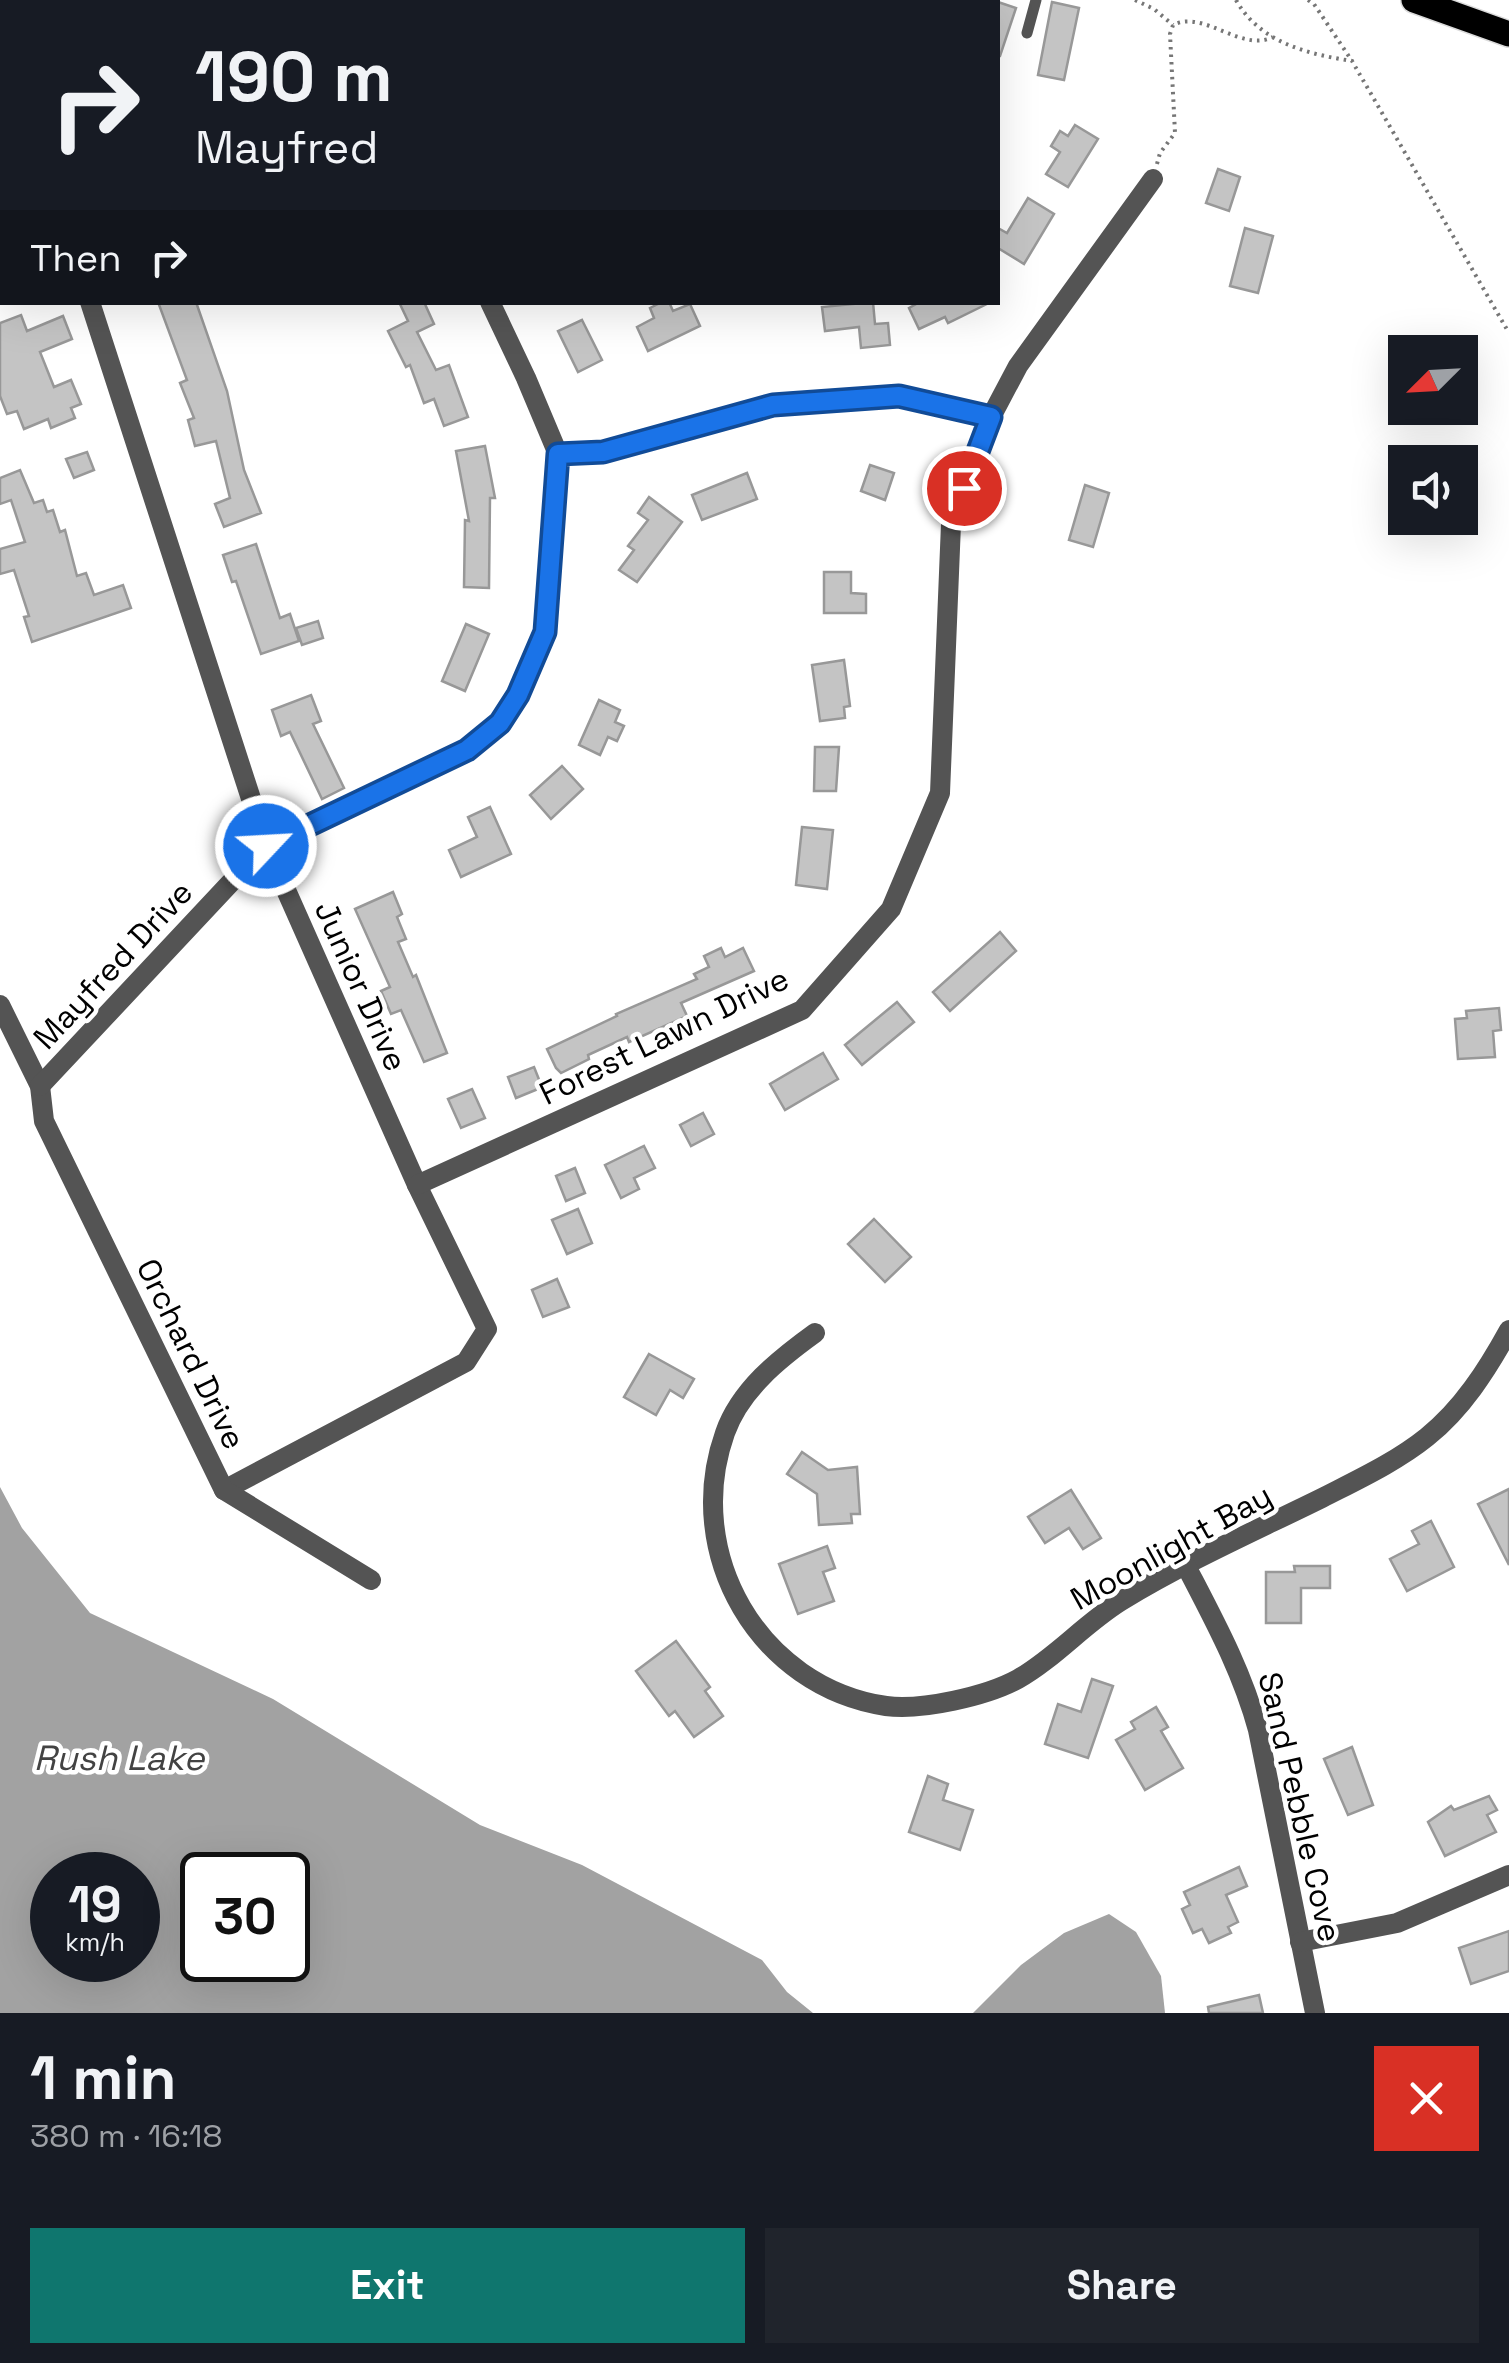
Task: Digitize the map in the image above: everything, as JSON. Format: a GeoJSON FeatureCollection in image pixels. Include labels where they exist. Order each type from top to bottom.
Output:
{"type":"FeatureCollection","features":[{"type":"Feature","properties":{"kind":"main road"},"geometry":{"type":"LineString","coordinates":[[1414,0],[1509,34]]}},
{"type":"Feature","properties":{"kind":"street","name":"Forest Lawn Drive"},"geometry":{"type":"LineString","coordinates":[[417,1185],[802,1010],[891,909],[940,793],[951,524],[991,417],[1018,366],[1153,179]]}},
{"type":"Feature","properties":{"kind":"street","name":"Junior Drive"},"geometry":{"type":"LineString","coordinates":[[91,305],[266,846],[417,1185],[487,1328],[466,1362],[224,1490]]}},
{"type":"Feature","properties":{"kind":"street"},"geometry":{"type":"LineString","coordinates":[[491,305],[558,454],[603,452],[773,405],[899,396],[991,417]]}},
{"type":"Feature","properties":{"kind":"street","name":"Mayfred Drive"},"geometry":{"type":"LineString","coordinates":[[40,1086],[266,846],[467,750],[500,723],[518,695],[545,632],[558,454]]}},
{"type":"Feature","properties":{"kind":"street","name":"Orchard Drive"},"geometry":{"type":"LineString","coordinates":[[0,1005],[40,1086],[44,1121],[224,1490],[371,1580]]}},
{"type":"Feature","properties":{"kind":"street","name":"Moonlight Bay"},"geometry":{"type":"LineString","coordinates":[[815,1333],[781,1358],[742,1401],[725,1432],[715,1484],[714,1516],[720,1558],[738,1604],[778,1656],[835,1693],[888,1706],[960,1699],[1017,1679],[1120,1602],[1364,1476],[1427,1438],[1473,1390],[1509,1330]]}},
{"type":"Feature","properties":{"kind":"street","name":"Sand Pebble Cove"},"geometry":{"type":"LineString","coordinates":[[1186,1566],[1232,1653],[1248,1693],[1314,2013]]}},
{"type":"Feature","properties":{"kind":"street"},"geometry":{"type":"LineString","coordinates":[[1300,1942],[1397,1924],[1509,1875]]}},
{"type":"Feature","properties":{"kind":"lane"},"geometry":{"type":"LineString","coordinates":[[1027,33],[1036,0]]}},
{"type":"Feature","properties":{"kind":"path"},"geometry":{"type":"LineString","coordinates":[[1135,0],[1154,9],[1172,25]]}},
{"type":"Feature","properties":{"kind":"path"},"geometry":{"type":"LineString","coordinates":[[1236,0],[1242,10],[1283,44],[1311,55],[1352,61]]}},
{"type":"Feature","properties":{"kind":"path"},"geometry":{"type":"LineString","coordinates":[[1308,0],[1352,61],[1509,333]]}},
{"type":"Feature","properties":{"kind":"path"},"geometry":{"type":"LineString","coordinates":[[1172,25],[1189,22],[1248,39],[1266,40],[1273,36]]}},
{"type":"Feature","properties":{"kind":"path"},"geometry":{"type":"LineString","coordinates":[[1153,179],[1160,153],[1176,133],[1172,25]]}},
{"type":"Feature","properties":{"kind":"water","name":"Rush Lake"},"geometry":{"type":"Polygon","coordinates":[[[0,1487],[22,1528],[90,1613],[273,1699],[480,1825],[582,1865],[762,1960],[787,1992],[813,2013],[0,2013],[0,1487]]]}},
{"type":"Feature","properties":{"kind":"water"},"geometry":{"type":"Polygon","coordinates":[[[1109,1914],[1136,1932],[1161,1976],[1165,2013],[973,2013],[1021,1965],[1064,1933],[1109,1914]]]}},
{"type":"Feature","properties":{"kind":"building"},"geometry":{"type":"Polygon","coordinates":[[[1052,2],[1079,8],[1064,80],[1038,75],[1052,2]]]}},
{"type":"Feature","properties":{"kind":"building"},"geometry":{"type":"Polygon","coordinates":[[[1000,3],[1016,8],[1000,56],[1000,3]]]}},
{"type":"Feature","properties":{"kind":"building"},"geometry":{"type":"Polygon","coordinates":[[[1075,125],[1098,139],[1068,187],[1046,174],[1060,152],[1051,146],[1060,131],[1068,136],[1075,125]]]}},
{"type":"Feature","properties":{"kind":"building"},"geometry":{"type":"Polygon","coordinates":[[[1218,169],[1240,177],[1229,211],[1206,203],[1218,169]]]}},
{"type":"Feature","properties":{"kind":"building"},"geometry":{"type":"Polygon","coordinates":[[[1028,198],[1054,214],[1024,264],[1000,249],[1000,229],[1007,233],[1028,198]]]}},
{"type":"Feature","properties":{"kind":"building"},"geometry":{"type":"Polygon","coordinates":[[[1245,228],[1273,236],[1258,293],[1230,286],[1245,228]]]}},
{"type":"Feature","properties":{"kind":"building"},"geometry":{"type":"Polygon","coordinates":[[[159,305],[197,305],[227,391],[244,470],[261,513],[224,527],[215,504],[230,498],[216,441],[195,446],[188,420],[194,418],[180,383],[187,380],[159,305]]]}},
{"type":"Feature","properties":{"kind":"building"},"geometry":{"type":"Polygon","coordinates":[[[400,305],[425,305],[434,324],[417,332],[436,370],[449,365],[468,417],[444,426],[434,399],[424,403],[410,365],[406,367],[388,331],[408,321],[400,305]]]}},
{"type":"Feature","properties":{"kind":"building"},"geometry":{"type":"Polygon","coordinates":[[[670,305],[673,311],[690,305],[700,326],[648,351],[637,327],[654,318],[650,308],[670,305]]]}},
{"type":"Feature","properties":{"kind":"building"},"geometry":{"type":"Polygon","coordinates":[[[873,305],[875,324],[888,323],[890,345],[861,348],[859,327],[825,331],[822,307],[873,305]]]}},
{"type":"Feature","properties":{"kind":"building"},"geometry":{"type":"Polygon","coordinates":[[[985,305],[948,323],[945,317],[919,329],[909,308],[985,305]]]}},
{"type":"Feature","properties":{"kind":"building"},"geometry":{"type":"Polygon","coordinates":[[[21,315],[27,331],[63,316],[72,339],[40,352],[54,387],[71,380],[81,404],[71,408],[75,418],[51,428],[48,419],[24,429],[17,411],[7,414],[0,396],[0,323],[21,315]]]}},
{"type":"Feature","properties":{"kind":"building"},"geometry":{"type":"Polygon","coordinates":[[[582,320],[602,360],[578,372],[558,331],[582,320]]]}},
{"type":"Feature","properties":{"kind":"building"},"geometry":{"type":"Polygon","coordinates":[[[485,446],[495,498],[490,498],[489,588],[464,587],[465,520],[469,521],[456,451],[485,446]]]}},
{"type":"Feature","properties":{"kind":"building"},"geometry":{"type":"Polygon","coordinates":[[[87,452],[94,470],[74,478],[66,459],[87,452]]]}},
{"type":"Feature","properties":{"kind":"building"},"geometry":{"type":"Polygon","coordinates":[[[870,465],[894,473],[885,500],[861,491],[870,465]]]}},
{"type":"Feature","properties":{"kind":"building"},"geometry":{"type":"Polygon","coordinates":[[[20,470],[34,503],[43,500],[47,512],[53,510],[60,532],[65,530],[77,576],[86,573],[94,595],[123,585],[131,608],[32,642],[24,617],[29,616],[14,570],[0,574],[0,549],[25,542],[11,500],[0,504],[0,478],[20,470]]]}},
{"type":"Feature","properties":{"kind":"building"},"geometry":{"type":"Polygon","coordinates":[[[747,473],[757,499],[702,520],[692,495],[747,473]]]}},
{"type":"Feature","properties":{"kind":"building"},"geometry":{"type":"Polygon","coordinates":[[[1085,485],[1109,493],[1093,547],[1069,540],[1085,485]]]}},
{"type":"Feature","properties":{"kind":"building"},"geometry":{"type":"Polygon","coordinates":[[[649,497],[682,522],[637,582],[619,570],[634,550],[628,546],[648,520],[638,513],[649,497]]]}},
{"type":"Feature","properties":{"kind":"building"},"geometry":{"type":"Polygon","coordinates":[[[256,544],[280,618],[290,614],[299,641],[261,654],[223,555],[256,544]]]}},
{"type":"Feature","properties":{"kind":"building"},"geometry":{"type":"Polygon","coordinates":[[[824,572],[851,572],[851,593],[866,594],[866,613],[824,613],[824,572]]]}},
{"type":"Feature","properties":{"kind":"building"},"geometry":{"type":"Polygon","coordinates":[[[318,621],[323,638],[302,645],[296,628],[318,621]]]}},
{"type":"Feature","properties":{"kind":"building"},"geometry":{"type":"Polygon","coordinates":[[[466,624],[489,634],[465,691],[442,681],[466,624]]]}},
{"type":"Feature","properties":{"kind":"building"},"geometry":{"type":"Polygon","coordinates":[[[844,660],[850,706],[844,707],[845,718],[820,721],[812,665],[844,660]]]}},
{"type":"Feature","properties":{"kind":"building"},"geometry":{"type":"Polygon","coordinates":[[[311,695],[321,721],[313,724],[344,788],[322,799],[290,732],[281,736],[272,710],[311,695]]]}},
{"type":"Feature","properties":{"kind":"building"},"geometry":{"type":"Polygon","coordinates":[[[599,700],[620,710],[615,722],[624,726],[617,741],[608,737],[600,755],[579,745],[599,700]]]}},
{"type":"Feature","properties":{"kind":"building"},"geometry":{"type":"Polygon","coordinates":[[[815,747],[839,747],[836,791],[814,791],[815,747]]]}},
{"type":"Feature","properties":{"kind":"building"},"geometry":{"type":"Polygon","coordinates":[[[562,766],[583,789],[551,819],[530,795],[562,766]]]}},
{"type":"Feature","properties":{"kind":"building"},"geometry":{"type":"Polygon","coordinates":[[[490,807],[511,854],[461,877],[449,850],[477,837],[468,817],[490,807]]]}},
{"type":"Feature","properties":{"kind":"building"},"geometry":{"type":"Polygon","coordinates":[[[802,827],[833,830],[827,889],[796,885],[802,827]]]}},
{"type":"Feature","properties":{"kind":"building"},"geometry":{"type":"Polygon","coordinates":[[[393,892],[406,939],[398,942],[413,977],[416,975],[447,1053],[424,1062],[401,1010],[391,1014],[381,991],[390,987],[355,909],[393,892]]]}},
{"type":"Feature","properties":{"kind":"building"},"geometry":{"type":"Polygon","coordinates":[[[1000,932],[1016,951],[950,1011],[933,992],[1000,932]]]}},
{"type":"Feature","properties":{"kind":"building"},"geometry":{"type":"Polygon","coordinates":[[[721,948],[725,957],[743,948],[754,971],[681,1003],[687,1016],[629,1042],[627,1037],[561,1073],[556,1068],[547,1049],[697,979],[694,974],[709,967],[704,956],[721,948]]]}},
{"type":"Feature","properties":{"kind":"building"},"geometry":{"type":"Polygon","coordinates":[[[897,1002],[914,1022],[862,1065],[845,1045],[897,1002]]]}},
{"type":"Feature","properties":{"kind":"building"},"geometry":{"type":"Polygon","coordinates":[[[1499,1008],[1501,1030],[1493,1031],[1495,1057],[1458,1059],[1455,1019],[1467,1018],[1466,1011],[1499,1008]]]}},
{"type":"Feature","properties":{"kind":"building"},"geometry":{"type":"Polygon","coordinates":[[[823,1053],[838,1079],[785,1110],[770,1084],[823,1053]]]}},
{"type":"Feature","properties":{"kind":"building"},"geometry":{"type":"Polygon","coordinates":[[[534,1067],[540,1082],[536,1084],[538,1089],[516,1098],[508,1077],[534,1067]]]}},
{"type":"Feature","properties":{"kind":"building"},"geometry":{"type":"Polygon","coordinates":[[[472,1089],[485,1118],[461,1128],[448,1099],[472,1089]]]}},
{"type":"Feature","properties":{"kind":"building"},"geometry":{"type":"Polygon","coordinates":[[[703,1113],[714,1134],[691,1146],[680,1125],[703,1113]]]}},
{"type":"Feature","properties":{"kind":"building"},"geometry":{"type":"Polygon","coordinates":[[[644,1146],[655,1168],[634,1178],[639,1189],[621,1198],[605,1165],[644,1146]]]}},
{"type":"Feature","properties":{"kind":"building"},"geometry":{"type":"Polygon","coordinates":[[[575,1168],[585,1193],[566,1201],[556,1176],[575,1168]]]}},
{"type":"Feature","properties":{"kind":"building"},"geometry":{"type":"Polygon","coordinates":[[[578,1209],[592,1243],[567,1254],[552,1220],[578,1209]]]}},
{"type":"Feature","properties":{"kind":"building"},"geometry":{"type":"Polygon","coordinates":[[[874,1219],[911,1257],[885,1282],[848,1244],[874,1219]]]}},
{"type":"Feature","properties":{"kind":"building"},"geometry":{"type":"Polygon","coordinates":[[[557,1279],[569,1307],[543,1317],[532,1290],[557,1279]]]}},
{"type":"Feature","properties":{"kind":"building"},"geometry":{"type":"Polygon","coordinates":[[[649,1354],[694,1379],[683,1398],[670,1390],[656,1415],[624,1397],[649,1354]]]}},
{"type":"Feature","properties":{"kind":"building"},"geometry":{"type":"Polygon","coordinates":[[[802,1452],[828,1470],[857,1467],[860,1514],[851,1514],[852,1523],[819,1525],[817,1494],[787,1474],[802,1452]]]}},
{"type":"Feature","properties":{"kind":"building"},"geometry":{"type":"Polygon","coordinates":[[[1509,1489],[1509,1565],[1478,1504],[1509,1489]]]}},
{"type":"Feature","properties":{"kind":"building"},"geometry":{"type":"Polygon","coordinates":[[[1071,1490],[1101,1538],[1083,1549],[1069,1528],[1045,1543],[1028,1517],[1071,1490]]]}},
{"type":"Feature","properties":{"kind":"building"},"geometry":{"type":"Polygon","coordinates":[[[1431,1521],[1454,1567],[1407,1591],[1390,1559],[1419,1544],[1412,1531],[1431,1521]]]}},
{"type":"Feature","properties":{"kind":"building"},"geometry":{"type":"Polygon","coordinates":[[[827,1546],[835,1568],[823,1572],[834,1601],[798,1614],[779,1564],[827,1546]]]}},
{"type":"Feature","properties":{"kind":"building"},"geometry":{"type":"Polygon","coordinates":[[[1294,1566],[1330,1566],[1330,1588],[1301,1588],[1301,1623],[1266,1623],[1266,1572],[1295,1572],[1294,1566]]]}},
{"type":"Feature","properties":{"kind":"building"},"geometry":{"type":"Polygon","coordinates":[[[676,1641],[710,1687],[705,1691],[723,1716],[694,1737],[675,1711],[669,1716],[636,1671],[676,1641]]]}},
{"type":"Feature","properties":{"kind":"building"},"geometry":{"type":"Polygon","coordinates":[[[1092,1679],[1113,1686],[1088,1758],[1045,1744],[1058,1704],[1081,1712],[1092,1679]]]}},
{"type":"Feature","properties":{"kind":"building"},"geometry":{"type":"Polygon","coordinates":[[[1156,1707],[1168,1727],[1161,1731],[1183,1768],[1145,1790],[1116,1740],[1135,1729],[1131,1722],[1156,1707]]]}},
{"type":"Feature","properties":{"kind":"building"},"geometry":{"type":"Polygon","coordinates":[[[1352,1747],[1373,1805],[1348,1815],[1324,1759],[1352,1747]]]}},
{"type":"Feature","properties":{"kind":"building"},"geometry":{"type":"Polygon","coordinates":[[[928,1776],[948,1784],[943,1800],[973,1810],[960,1850],[909,1832],[928,1776]]]}},
{"type":"Feature","properties":{"kind":"building"},"geometry":{"type":"Polygon","coordinates":[[[1489,1796],[1497,1810],[1487,1815],[1496,1832],[1445,1856],[1428,1822],[1451,1806],[1454,1810],[1489,1796]]]}},
{"type":"Feature","properties":{"kind":"building"},"geometry":{"type":"Polygon","coordinates":[[[1239,1867],[1247,1886],[1226,1895],[1238,1922],[1228,1927],[1231,1933],[1209,1943],[1202,1929],[1193,1933],[1182,1909],[1190,1905],[1184,1892],[1239,1867]]]}},
{"type":"Feature","properties":{"kind":"building"},"geometry":{"type":"Polygon","coordinates":[[[1509,1931],[1509,1971],[1471,1984],[1459,1948],[1509,1931]]]}},
{"type":"Feature","properties":{"kind":"building"},"geometry":{"type":"Polygon","coordinates":[[[1259,1995],[1263,2013],[1209,2013],[1208,2007],[1259,1995]]]}},
{"type":"Feature","properties":{"kind":"route"},"geometry":{"type":"LineString","coordinates":[[266,846],[467,750],[500,723],[518,695],[545,632],[558,454],[603,452],[773,405],[899,396],[991,417],[964,488]]}}]}
